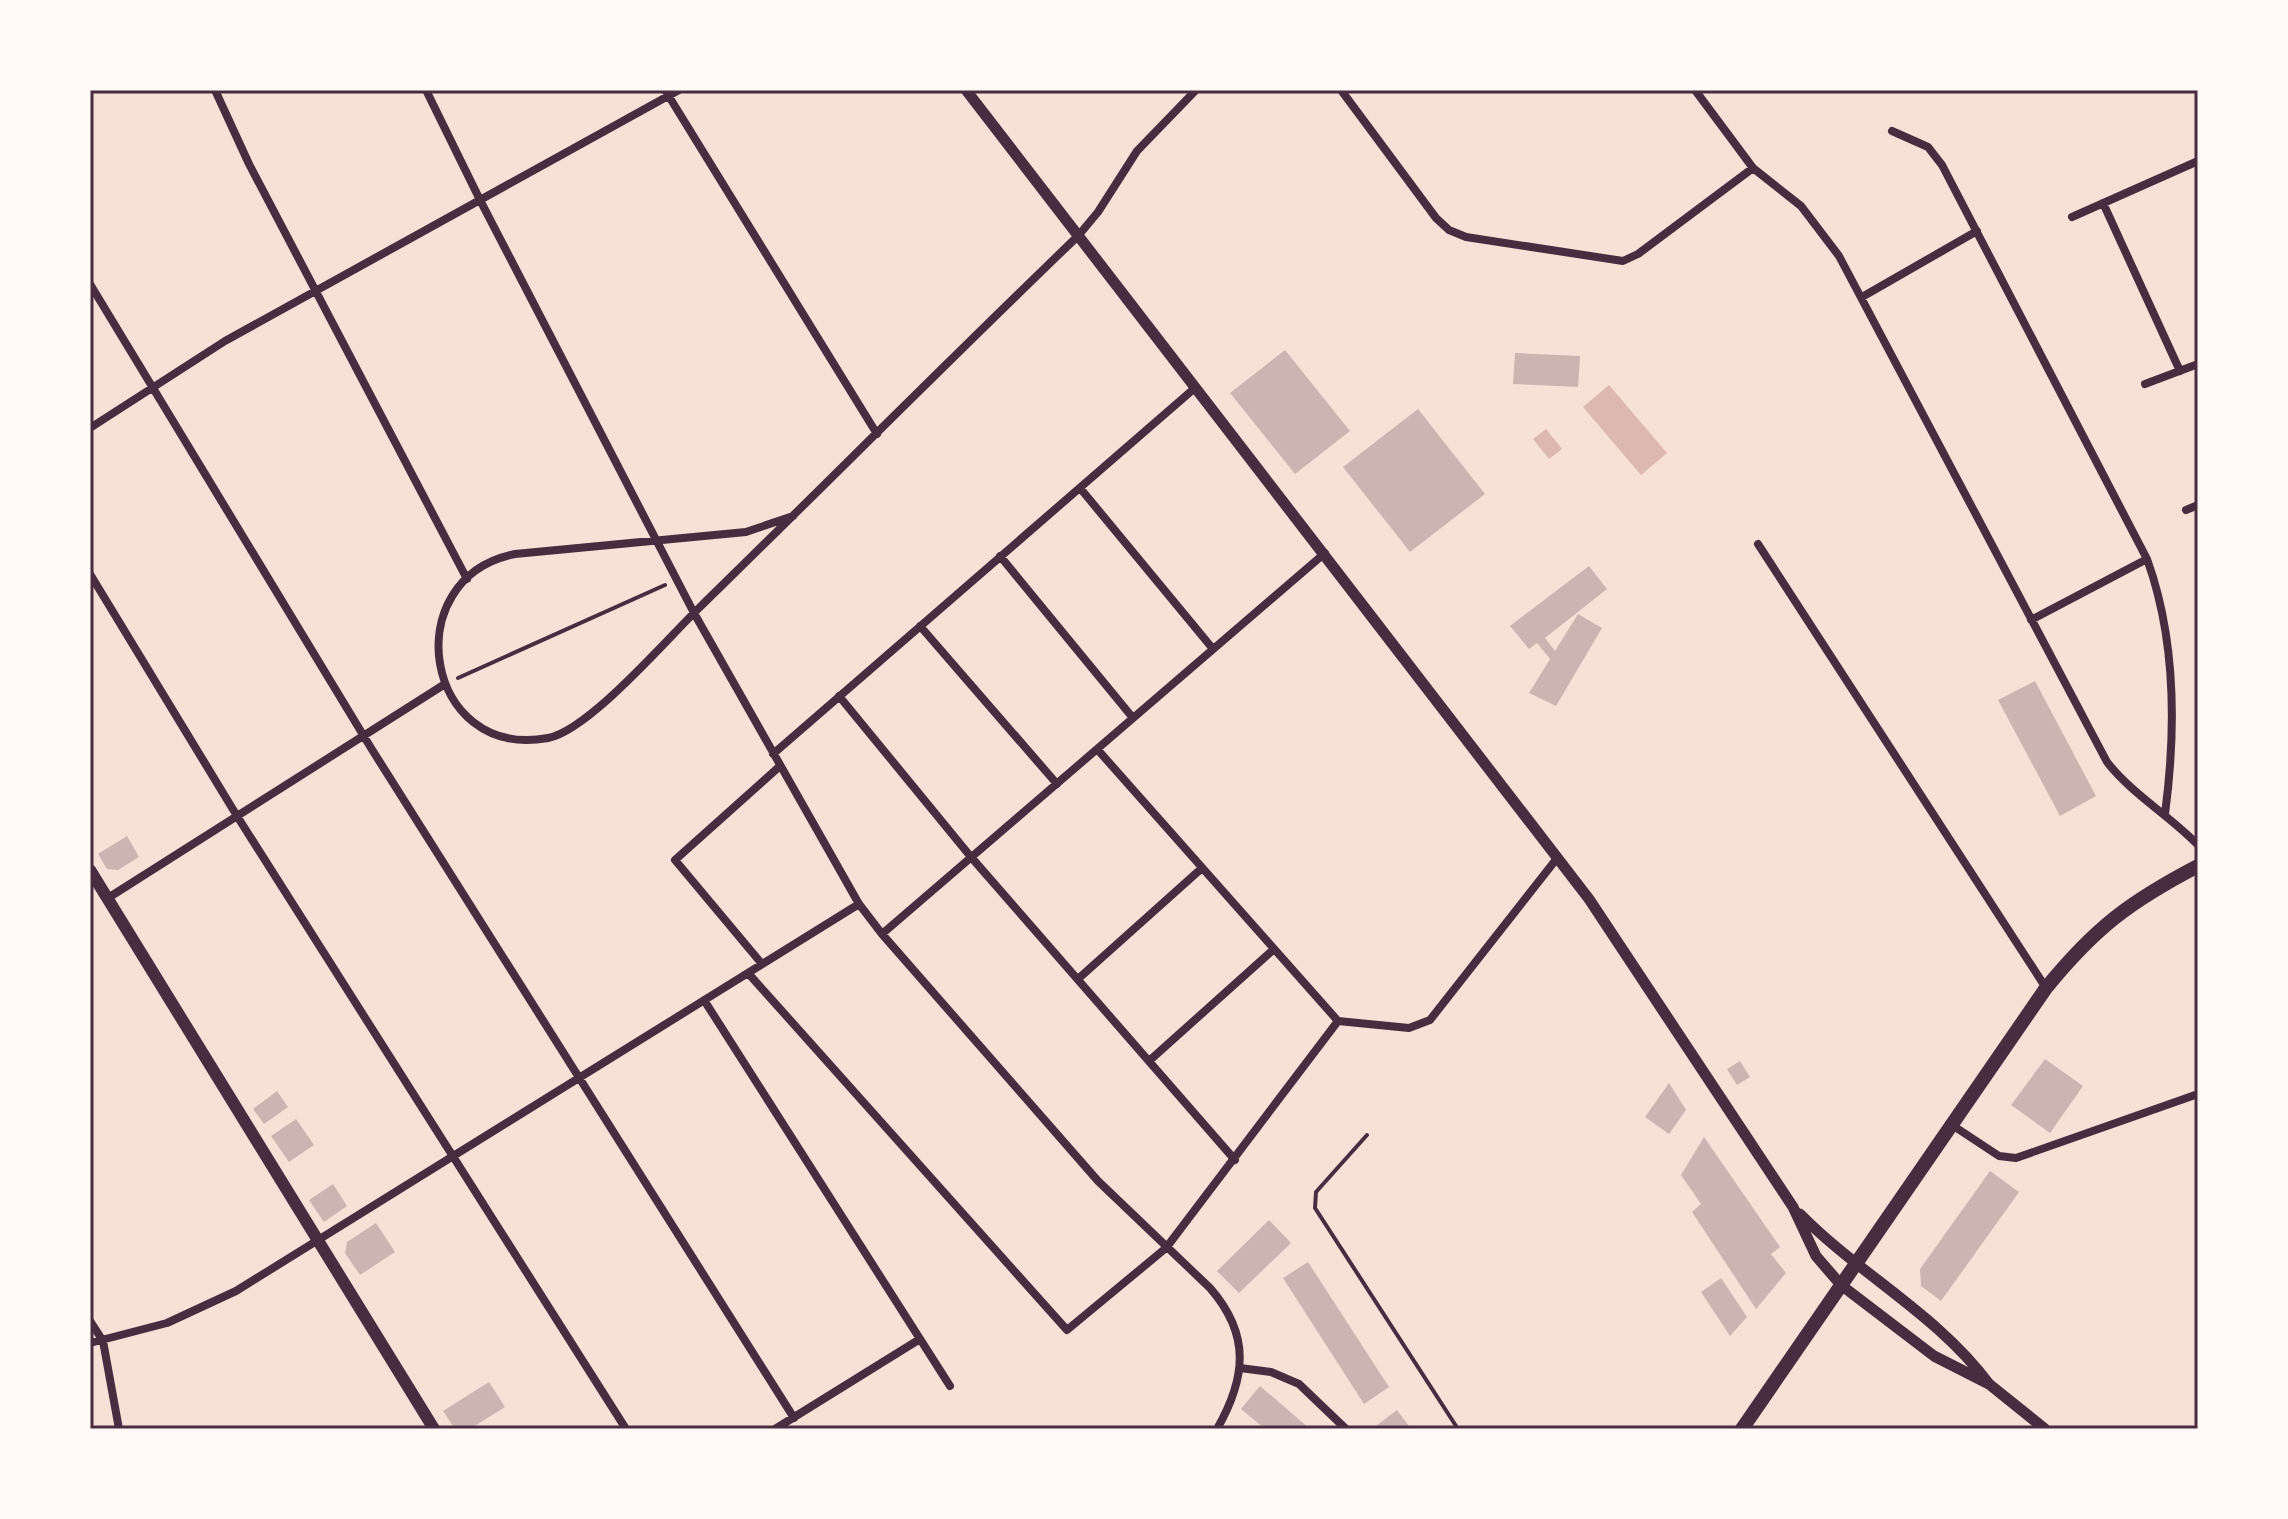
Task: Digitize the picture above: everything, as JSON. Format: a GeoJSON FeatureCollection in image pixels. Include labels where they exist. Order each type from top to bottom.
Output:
{"type":"FeatureCollection","features":[{"type":"Feature","properties":{"kind":"main road"},"geometry":{"type":"LineString","coordinates":[[1742,1429],[2046,988],[2079,949],[2124,908],[2198,866]]}},
{"type":"Feature","properties":{"kind":"main road"},"geometry":{"type":"LineString","coordinates":[[90,870],[434,1429]]}},
{"type":"Feature","properties":{"kind":"street"},"geometry":{"type":"LineString","coordinates":[[215,90],[235,138],[467,579]]}},
{"type":"Feature","properties":{"kind":"street"},"geometry":{"type":"LineString","coordinates":[[426,90],[694,613],[859,904],[1098,1181],[1210,1288],[1225,1308],[1237,1333],[1240,1368],[1228,1409],[1217,1429]]}},
{"type":"Feature","properties":{"kind":"street"},"geometry":{"type":"LineString","coordinates":[[90,428],[225,341],[667,93],[679,90]]}},
{"type":"Feature","properties":{"kind":"street"},"geometry":{"type":"LineString","coordinates":[[966,90],[1558,857],[1624,950],[1793,1207],[1816,1256],[1841,1285],[1934,1356],[1989,1384]]}},
{"type":"Feature","properties":{"kind":"street"},"geometry":{"type":"LineString","coordinates":[[793,516],[746,532],[501,557],[488,563],[467,579],[447,606],[437,637],[437,653],[445,684],[463,713],[485,729],[497,735],[524,740],[553,737],[574,727],[597,709],[1078,236],[1098,212],[1137,151],[1196,90]]}},
{"type":"Feature","properties":{"kind":"street"},"geometry":{"type":"LineString","coordinates":[[1341,90],[1436,218],[1449,230],[1466,237],[1623,261],[1638,254],[1753,168]]}},
{"type":"Feature","properties":{"kind":"street"},"geometry":{"type":"LineString","coordinates":[[1695,90],[1753,168],[1783,190],[1817,225],[1839,256],[2107,762],[2127,785],[2198,845]]}},
{"type":"Feature","properties":{"kind":"street"},"geometry":{"type":"LineString","coordinates":[[667,93],[877,434]]}},
{"type":"Feature","properties":{"kind":"street"},"geometry":{"type":"LineString","coordinates":[[1892,131],[1921,142],[1936,155],[2147,559],[2162,608],[2169,659],[2170,731],[2165,814]]}},
{"type":"Feature","properties":{"kind":"street"},"geometry":{"type":"LineString","coordinates":[[2072,217],[2198,161]]}},
{"type":"Feature","properties":{"kind":"street"},"geometry":{"type":"LineString","coordinates":[[2103,203],[2180,371]]}},
{"type":"Feature","properties":{"kind":"street"},"geometry":{"type":"LineString","coordinates":[[1862,297],[1977,231]]}},
{"type":"Feature","properties":{"kind":"street"},"geometry":{"type":"LineString","coordinates":[[90,284],[363,736],[794,1418]]}},
{"type":"Feature","properties":{"kind":"street"},"geometry":{"type":"LineString","coordinates":[[2145,384],[2198,364]]}},
{"type":"Feature","properties":{"kind":"street"},"geometry":{"type":"LineString","coordinates":[[773,754],[1196,387]]}},
{"type":"Feature","properties":{"kind":"street"},"geometry":{"type":"LineString","coordinates":[[1080,488],[1213,649]]}},
{"type":"Feature","properties":{"kind":"street"},"geometry":{"type":"LineString","coordinates":[[2186,510],[2198,505]]}},
{"type":"Feature","properties":{"kind":"street"},"geometry":{"type":"LineString","coordinates":[[1758,544],[2046,988]]}},
{"type":"Feature","properties":{"kind":"street"},"geometry":{"type":"LineString","coordinates":[[882,934],[1325,553]]}},
{"type":"Feature","properties":{"kind":"street"},"geometry":{"type":"LineString","coordinates":[[1000,556],[1133,718]]}},
{"type":"Feature","properties":{"kind":"street"},"geometry":{"type":"LineString","coordinates":[[2031,620],[2147,559]]}},
{"type":"Feature","properties":{"kind":"street"},"geometry":{"type":"LineString","coordinates":[[90,574],[237,816],[626,1429]]}},
{"type":"Feature","properties":{"kind":"street"},"geometry":{"type":"LineString","coordinates":[[920,626],[1057,784]]}},
{"type":"Feature","properties":{"kind":"street"},"geometry":{"type":"LineString","coordinates":[[108,898],[445,684]]}},
{"type":"Feature","properties":{"kind":"street"},"geometry":{"type":"LineString","coordinates":[[839,696],[971,857],[1235,1160]]}},
{"type":"Feature","properties":{"kind":"street"},"geometry":{"type":"LineString","coordinates":[[1097,749],[1338,1021],[1409,1028],[1430,1020],[1558,857]]}},
{"type":"Feature","properties":{"kind":"street"},"geometry":{"type":"LineString","coordinates":[[762,964],[675,860],[780,766]]}},
{"type":"Feature","properties":{"kind":"street"},"geometry":{"type":"LineString","coordinates":[[1078,979],[1202,868]]}},
{"type":"Feature","properties":{"kind":"street"},"geometry":{"type":"LineString","coordinates":[[90,1343],[167,1323],[202,1308],[580,1079],[859,904]]}},
{"type":"Feature","properties":{"kind":"street"},"geometry":{"type":"LineString","coordinates":[[1149,1061],[1274,949]]}},
{"type":"Feature","properties":{"kind":"street"},"geometry":{"type":"LineString","coordinates":[[748,973],[1067,1330],[1166,1248],[1338,1021]]}},
{"type":"Feature","properties":{"kind":"street"},"geometry":{"type":"LineString","coordinates":[[704,1000],[950,1386]]}},
{"type":"Feature","properties":{"kind":"street"},"geometry":{"type":"LineString","coordinates":[[1952,1125],[1999,1156],[2016,1158],[2198,1094]]}},
{"type":"Feature","properties":{"kind":"street"},"geometry":{"type":"LineString","coordinates":[[1793,1207],[1834,1246],[1958,1348],[1989,1384],[2045,1429]]}},
{"type":"Feature","properties":{"kind":"street"},"geometry":{"type":"LineString","coordinates":[[90,1321],[103,1341],[119,1429]]}},
{"type":"Feature","properties":{"kind":"street"},"geometry":{"type":"LineString","coordinates":[[775,1429],[920,1339]]}},
{"type":"Feature","properties":{"kind":"street"},"geometry":{"type":"LineString","coordinates":[[1240,1368],[1271,1372],[1299,1384],[1346,1429]]}},
{"type":"Feature","properties":{"kind":"lane"},"geometry":{"type":"LineString","coordinates":[[1367,1135],[1316,1192],[1315,1208],[1458,1429]]}},
{"type":"Feature","properties":{"kind":"path"},"geometry":{"type":"LineString","coordinates":[[445,684],[677,580]]}},
{"type":"Feature","properties":{"kind":"shaded area"},"geometry":{"type":"Polygon","coordinates":[[[1609,385],[1667,453],[1641,475],[1583,407],[1609,385]]]}},
{"type":"Feature","properties":{"kind":"shaded area"},"geometry":{"type":"Polygon","coordinates":[[[1546,429],[1562,449],[1549,459],[1533,439],[1546,429]]]}},
{"type":"Feature","properties":{"kind":"building"},"geometry":{"type":"Polygon","coordinates":[[[1285,350],[1350,431],[1295,474],[1230,393],[1285,350]]]}},
{"type":"Feature","properties":{"kind":"building"},"geometry":{"type":"Polygon","coordinates":[[[1515,353],[1580,356],[1578,387],[1513,384],[1515,353]]]}},
{"type":"Feature","properties":{"kind":"building"},"geometry":{"type":"Polygon","coordinates":[[[1418,409],[1485,494],[1410,552],[1343,467],[1418,409]]]}},
{"type":"Feature","properties":{"kind":"building"},"geometry":{"type":"Polygon","coordinates":[[[1589,566],[1607,589],[1545,638],[1555,651],[1578,614],[1602,628],[1556,706],[1529,693],[1550,659],[1537,643],[1529,649],[1510,626],[1589,566]]]}},
{"type":"Feature","properties":{"kind":"building"},"geometry":{"type":"Polygon","coordinates":[[[2035,681],[2096,796],[2060,816],[1998,700],[2035,681]]]}},
{"type":"Feature","properties":{"kind":"building"},"geometry":{"type":"Polygon","coordinates":[[[127,836],[139,857],[118,870],[107,869],[98,854],[127,836]]]}},
{"type":"Feature","properties":{"kind":"building"},"geometry":{"type":"Polygon","coordinates":[[[2045,1059],[2083,1086],[2050,1133],[2011,1105],[2045,1059]]]}},
{"type":"Feature","properties":{"kind":"building"},"geometry":{"type":"Polygon","coordinates":[[[1740,1061],[1750,1077],[1737,1085],[1727,1069],[1740,1061]]]}},
{"type":"Feature","properties":{"kind":"building"},"geometry":{"type":"Polygon","coordinates":[[[1669,1083],[1686,1110],[1669,1134],[1645,1117],[1669,1083]]]}},
{"type":"Feature","properties":{"kind":"building"},"geometry":{"type":"Polygon","coordinates":[[[277,1091],[288,1107],[264,1124],[253,1109],[277,1091]]]}},
{"type":"Feature","properties":{"kind":"building"},"geometry":{"type":"Polygon","coordinates":[[[296,1119],[314,1145],[289,1162],[271,1136],[296,1119]]]}},
{"type":"Feature","properties":{"kind":"building"},"geometry":{"type":"Polygon","coordinates":[[[1704,1137],[1780,1247],[1771,1254],[1786,1273],[1756,1309],[1692,1212],[1701,1204],[1681,1175],[1704,1137]]]}},
{"type":"Feature","properties":{"kind":"building"},"geometry":{"type":"Polygon","coordinates":[[[1990,1171],[2019,1192],[1941,1301],[1921,1286],[1920,1269],[1990,1171]]]}},
{"type":"Feature","properties":{"kind":"building"},"geometry":{"type":"Polygon","coordinates":[[[333,1184],[347,1206],[324,1222],[309,1200],[333,1184]]]}},
{"type":"Feature","properties":{"kind":"building"},"geometry":{"type":"Polygon","coordinates":[[[1269,1220],[1291,1243],[1239,1293],[1217,1271],[1269,1220]]]}},
{"type":"Feature","properties":{"kind":"building"},"geometry":{"type":"Polygon","coordinates":[[[376,1223],[395,1252],[360,1275],[345,1253],[347,1242],[376,1223]]]}},
{"type":"Feature","properties":{"kind":"building"},"geometry":{"type":"Polygon","coordinates":[[[1308,1262],[1389,1387],[1364,1404],[1283,1278],[1308,1262]]]}},
{"type":"Feature","properties":{"kind":"building"},"geometry":{"type":"Polygon","coordinates":[[[1721,1278],[1747,1317],[1730,1336],[1701,1292],[1721,1278]]]}},
{"type":"Feature","properties":{"kind":"building"},"geometry":{"type":"Polygon","coordinates":[[[489,1382],[505,1407],[470,1429],[455,1429],[443,1411],[489,1382]]]}},
{"type":"Feature","properties":{"kind":"building"},"geometry":{"type":"Polygon","coordinates":[[[1260,1386],[1310,1429],[1265,1429],[1241,1409],[1260,1386]]]}},
{"type":"Feature","properties":{"kind":"building"},"geometry":{"type":"Polygon","coordinates":[[[1397,1410],[1411,1429],[1372,1429],[1397,1410]]]}}]}
